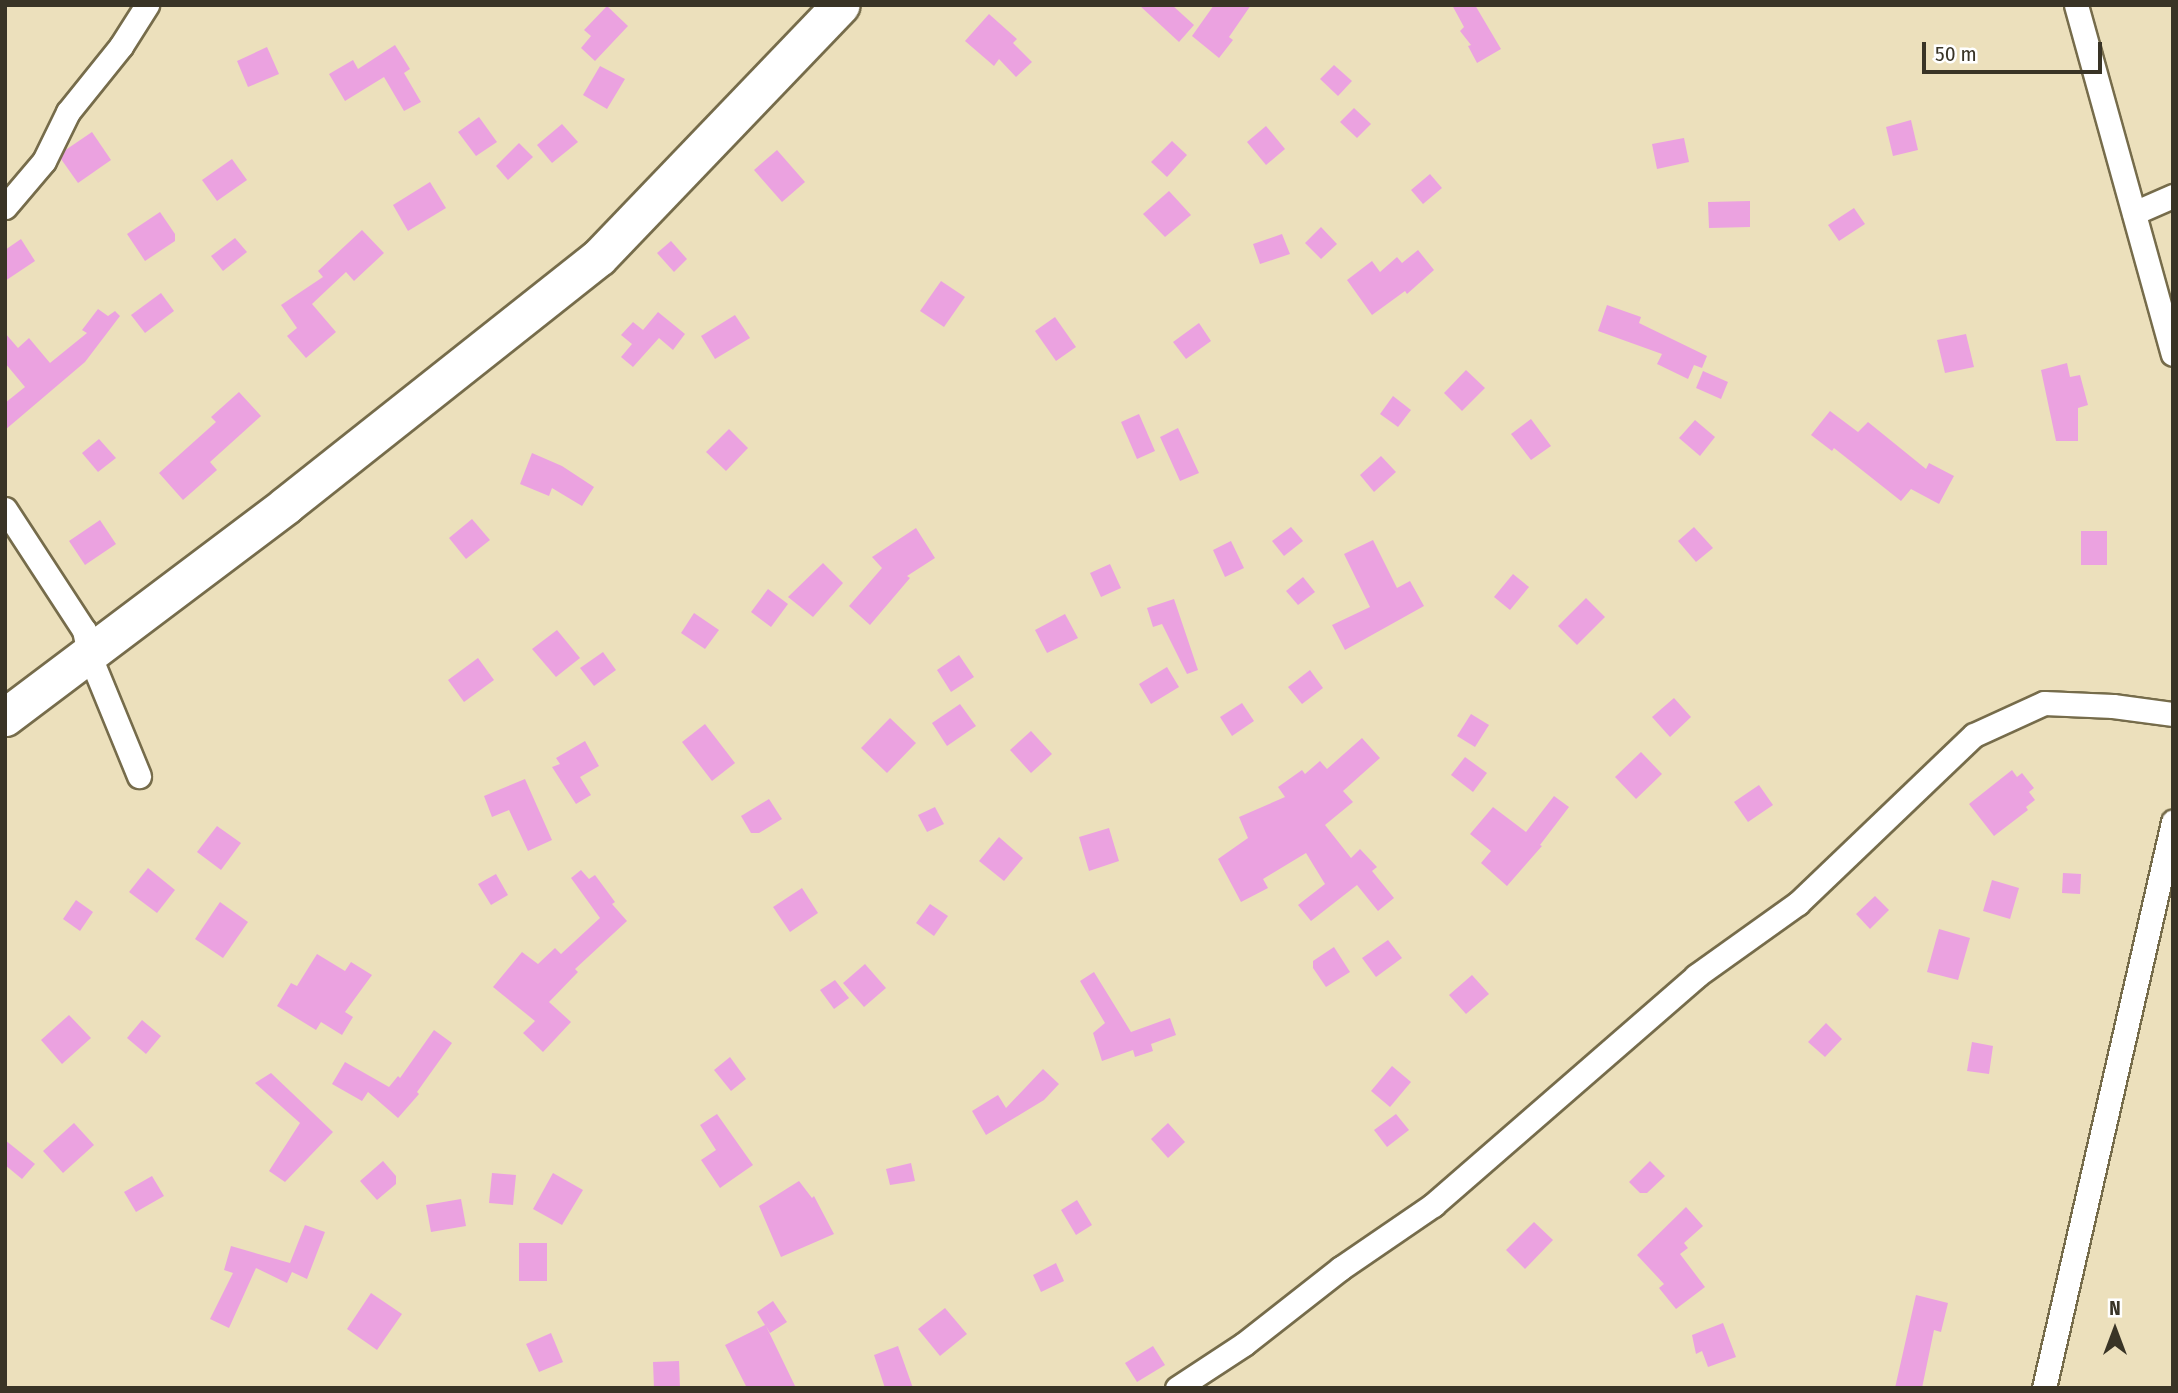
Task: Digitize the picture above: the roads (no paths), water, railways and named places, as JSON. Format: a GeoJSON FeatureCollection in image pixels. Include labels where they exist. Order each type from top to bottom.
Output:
{"type":"FeatureCollection","features":[{"type":"Feature","properties":{"kind":"main road"},"geometry":{"type":"LineString","coordinates":[[5,717],[286,505],[599,257],[841,5]]}},
{"type":"Feature","properties":{"kind":"street"},"geometry":{"type":"LineString","coordinates":[[5,206],[44,161],[68,113],[121,47],[147,5]]}},
{"type":"Feature","properties":{"kind":"street"},"geometry":{"type":"LineString","coordinates":[[2076,5],[2173,354]]}},
{"type":"Feature","properties":{"kind":"street"},"geometry":{"type":"LineString","coordinates":[[2134,213],[2173,196]]}},
{"type":"Feature","properties":{"kind":"street"},"geometry":{"type":"LineString","coordinates":[[5,509],[84,629],[89,654],[139,776]]}},
{"type":"Feature","properties":{"kind":"street"},"geometry":{"type":"LineString","coordinates":[[1177,1388],[1244,1344],[1341,1268],[1433,1205],[1696,976],[1798,903],[1974,735],[2044,704],[2113,706],[2173,714]]}},
{"type":"Feature","properties":{"kind":"street"},"geometry":{"type":"LineString","coordinates":[[2044,1388],[2173,822]]}}]}
